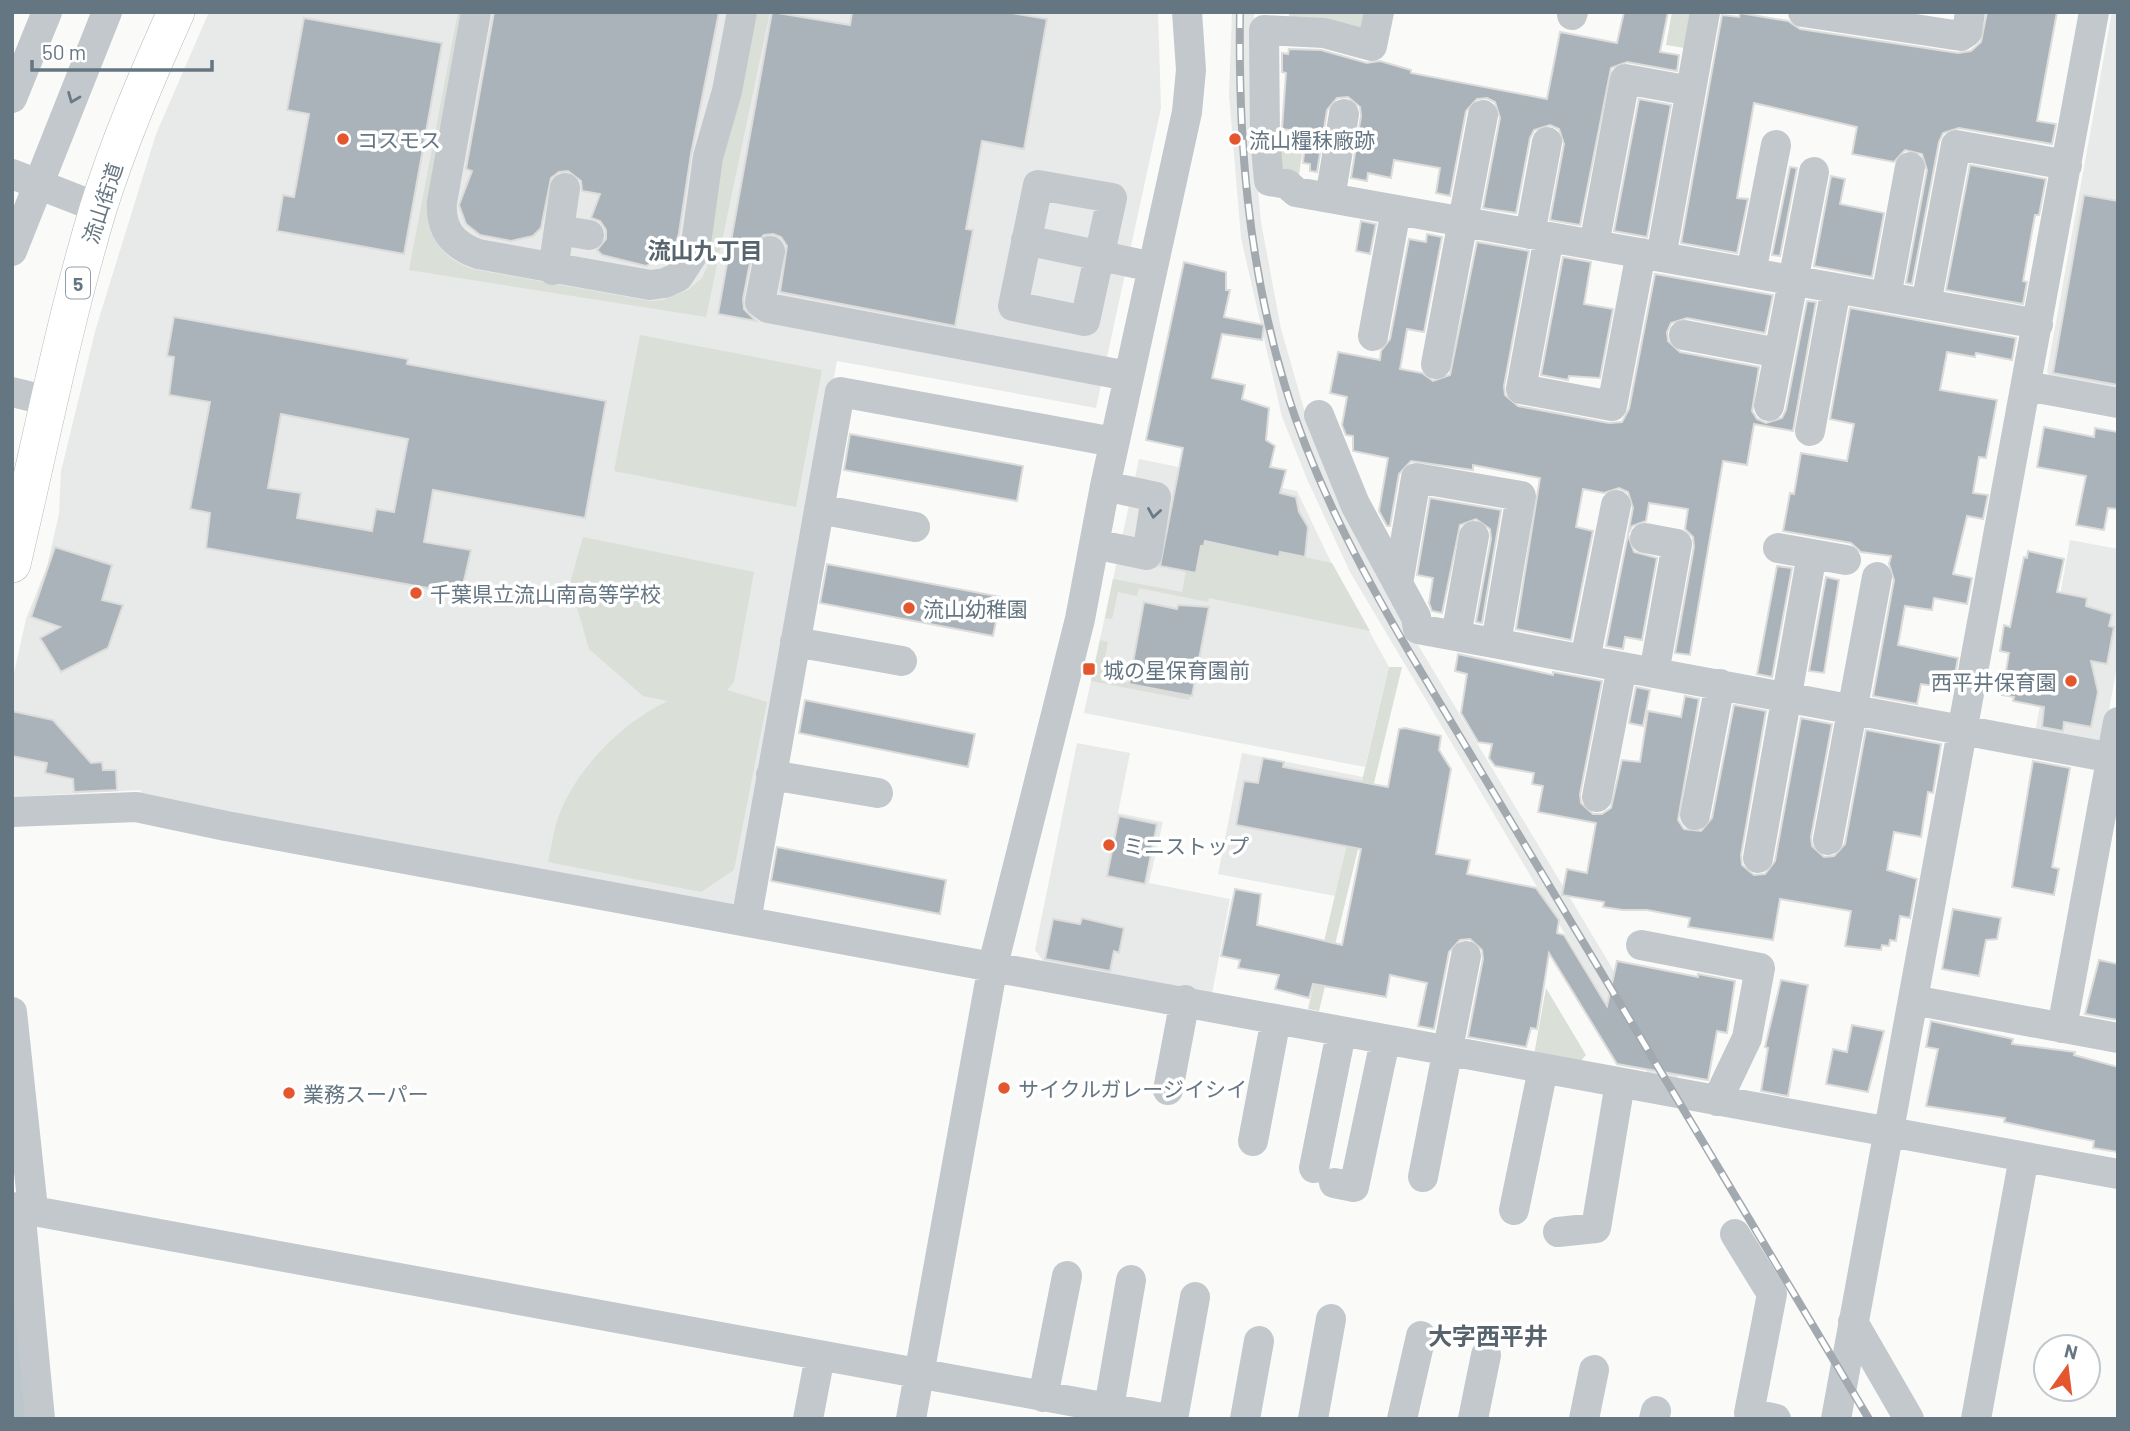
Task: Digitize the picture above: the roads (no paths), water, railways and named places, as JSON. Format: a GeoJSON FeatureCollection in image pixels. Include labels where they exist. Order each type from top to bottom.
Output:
{"type":"FeatureCollection","features":[{"type":"Feature","properties":{"kind":"main road","name":"流山街道"},"geometry":{"type":"LineString","coordinates":[[12,565],[49,401],[99,208],[136,103],[176,12]]}},
{"type":"Feature","properties":{"kind":"street"},"geometry":{"type":"LineString","coordinates":[[12,98],[47,12]]}},
{"type":"Feature","properties":{"kind":"street"},"geometry":{"type":"LineString","coordinates":[[12,250],[25,180],[107,12]]}},
{"type":"Feature","properties":{"kind":"street"},"geometry":{"type":"LineString","coordinates":[[476,12],[442,202],[444,228],[461,249],[553,270],[650,285],[678,277],[695,251],[708,157],[727,91],[742,12]]}},
{"type":"Feature","properties":{"kind":"street"},"geometry":{"type":"LineString","coordinates":[[911,1419],[993,965],[1068,670],[1128,376],[1187,112],[1191,70],[1187,12]]}},
{"type":"Feature","properties":{"kind":"street"},"geometry":{"type":"LineString","coordinates":[[1379,12],[1372,46],[1324,33],[1264,30],[1265,137],[1269,181],[1287,184],[1296,192],[2038,324]]}},
{"type":"Feature","properties":{"kind":"street"},"geometry":{"type":"LineString","coordinates":[[1547,142],[1521,389],[1612,406],[1691,91],[1705,12]]}},
{"type":"Feature","properties":{"kind":"street"},"geometry":{"type":"LineString","coordinates":[[1803,12],[1961,36],[1967,32],[1970,12]]}},
{"type":"Feature","properties":{"kind":"street"},"geometry":{"type":"LineString","coordinates":[[1836,1419],[1965,731],[2094,12]]}},
{"type":"Feature","properties":{"kind":"street"},"geometry":{"type":"LineString","coordinates":[[1594,245],[1625,79],[1691,91]]}},
{"type":"Feature","properties":{"kind":"street"},"geometry":{"type":"LineString","coordinates":[[1330,198],[1344,114]]}},
{"type":"Feature","properties":{"kind":"street"},"geometry":{"type":"LineString","coordinates":[[1436,364],[1483,115]]}},
{"type":"Feature","properties":{"kind":"street"},"geometry":{"type":"LineString","coordinates":[[1752,273],[1776,145]]}},
{"type":"Feature","properties":{"kind":"street"},"geometry":{"type":"LineString","coordinates":[[1926,304],[1956,145],[2067,165]]}},
{"type":"Feature","properties":{"kind":"street"},"geometry":{"type":"LineString","coordinates":[[1886,297],[1910,167]]}},
{"type":"Feature","properties":{"kind":"street"},"geometry":{"type":"LineString","coordinates":[[1769,406],[1814,172]]}},
{"type":"Feature","properties":{"kind":"street"},"geometry":{"type":"LineString","coordinates":[[25,180],[99,208]]}},
{"type":"Feature","properties":{"kind":"street"},"geometry":{"type":"LineString","coordinates":[[1005,352],[1013,306],[1026,240],[1038,185],[1112,198],[1085,321],[1013,306]]}},
{"type":"Feature","properties":{"kind":"street"},"geometry":{"type":"LineString","coordinates":[[553,270],[565,188]]}},
{"type":"Feature","properties":{"kind":"street"},"geometry":{"type":"LineString","coordinates":[[1373,336],[1396,210]]}},
{"type":"Feature","properties":{"kind":"street"},"geometry":{"type":"LineString","coordinates":[[559,230],[589,235]]}},
{"type":"Feature","properties":{"kind":"street"},"geometry":{"type":"LineString","coordinates":[[1026,240],[1153,267]]}},
{"type":"Feature","properties":{"kind":"street"},"geometry":{"type":"LineString","coordinates":[[769,251],[760,302],[768,308],[1128,376]]}},
{"type":"Feature","properties":{"kind":"street"},"geometry":{"type":"LineString","coordinates":[[1810,431],[1836,288]]}},
{"type":"Feature","properties":{"kind":"street"},"geometry":{"type":"LineString","coordinates":[[1685,335],[1779,352]]}},
{"type":"Feature","properties":{"kind":"street"},"geometry":{"type":"LineString","coordinates":[[2027,386],[2118,403]]}},
{"type":"Feature","properties":{"kind":"street"},"geometry":{"type":"LineString","coordinates":[[12,392],[49,401]]}},
{"type":"Feature","properties":{"kind":"street"},"geometry":{"type":"LineString","coordinates":[[746,921],[839,392],[1114,442]]}},
{"type":"Feature","properties":{"kind":"street"},"geometry":{"type":"LineString","coordinates":[[1319,415],[1355,504],[1416,617],[1418,629],[2115,758]]}},
{"type":"Feature","properties":{"kind":"street"},"geometry":{"type":"LineString","coordinates":[[1398,584],[1416,478],[1521,496],[1496,643]]}},
{"type":"Feature","properties":{"kind":"street"},"geometry":{"type":"LineString","coordinates":[[1094,544],[1147,555],[1156,498],[1105,485]]}},
{"type":"Feature","properties":{"kind":"street"},"geometry":{"type":"LineString","coordinates":[[1585,660],[1616,505]]}},
{"type":"Feature","properties":{"kind":"street"},"geometry":{"type":"LineString","coordinates":[[819,509],[915,527]]}},
{"type":"Feature","properties":{"kind":"street"},"geometry":{"type":"LineString","coordinates":[[1456,636],[1474,536]]}},
{"type":"Feature","properties":{"kind":"street"},"geometry":{"type":"LineString","coordinates":[[1645,538],[1677,544],[1654,673]]}},
{"type":"Feature","properties":{"kind":"street"},"geometry":{"type":"LineString","coordinates":[[1779,548],[1846,560]]}},
{"type":"Feature","properties":{"kind":"street"},"geometry":{"type":"LineString","coordinates":[[1758,858],[1812,554]]}},
{"type":"Feature","properties":{"kind":"street"},"geometry":{"type":"LineString","coordinates":[[1828,840],[1877,577]]}},
{"type":"Feature","properties":{"kind":"street"},"geometry":{"type":"LineString","coordinates":[[795,642],[902,661]]}},
{"type":"Feature","properties":{"kind":"street"},"geometry":{"type":"LineString","coordinates":[[1597,797],[1622,667]]}},
{"type":"Feature","properties":{"kind":"street"},"geometry":{"type":"LineString","coordinates":[[1695,815],[1720,684]]}},
{"type":"Feature","properties":{"kind":"street"},"geometry":{"type":"LineString","coordinates":[[2062,1028],[2115,758],[2118,722]]}},
{"type":"Feature","properties":{"kind":"street"},"geometry":{"type":"LineString","coordinates":[[771,775],[878,793]]}},
{"type":"Feature","properties":{"kind":"street"},"geometry":{"type":"LineString","coordinates":[[12,812],[136,807],[1185,1000],[1341,1033],[2118,1174]]}},
{"type":"Feature","properties":{"kind":"street"},"geometry":{"type":"LineString","coordinates":[[1641,945],[1760,968],[1747,1038],[1717,1101]]}},
{"type":"Feature","properties":{"kind":"street"},"geometry":{"type":"LineString","coordinates":[[1423,1177],[1465,956]]}},
{"type":"Feature","properties":{"kind":"street"},"geometry":{"type":"LineString","coordinates":[[1168,1090],[1185,1000]]}},
{"type":"Feature","properties":{"kind":"street"},"geometry":{"type":"LineString","coordinates":[[1913,1000],[2118,1038]]}},
{"type":"Feature","properties":{"kind":"street"},"geometry":{"type":"LineString","coordinates":[[12,1012],[24,1089],[22,1208],[40,1419]]}},
{"type":"Feature","properties":{"kind":"street"},"geometry":{"type":"LineString","coordinates":[[1252,1140],[1276,1018]]}},
{"type":"Feature","properties":{"kind":"street"},"geometry":{"type":"LineString","coordinates":[[1341,1033],[1324,1176],[1354,1187],[1385,1041]]}},
{"type":"Feature","properties":{"kind":"street"},"geometry":{"type":"LineString","coordinates":[[1514,1210],[1543,1069]]}},
{"type":"Feature","properties":{"kind":"street"},"geometry":{"type":"LineString","coordinates":[[1558,1232],[1595,1228],[1620,1083]]}},
{"type":"Feature","properties":{"kind":"street"},"geometry":{"type":"LineString","coordinates":[[1976,1419],[2024,1157]]}},
{"type":"Feature","properties":{"kind":"street"},"geometry":{"type":"LineString","coordinates":[[22,1208],[919,1374],[1058,1405],[1170,1419],[1195,1297]]}},
{"type":"Feature","properties":{"kind":"street"},"geometry":{"type":"LineString","coordinates":[[1735,1234],[1772,1294],[1749,1413],[1776,1419]]}},
{"type":"Feature","properties":{"kind":"street"},"geometry":{"type":"LineString","coordinates":[[1058,1405],[1067,1276]]}},
{"type":"Feature","properties":{"kind":"street"},"geometry":{"type":"LineString","coordinates":[[1108,1413],[1131,1280]]}},
{"type":"Feature","properties":{"kind":"street"},"geometry":{"type":"LineString","coordinates":[[1313,1419],[1331,1319]]}},
{"type":"Feature","properties":{"kind":"street"},"geometry":{"type":"LineString","coordinates":[[1853,1322],[1909,1419]]}},
{"type":"Feature","properties":{"kind":"street"},"geometry":{"type":"LineString","coordinates":[[1402,1419],[1420,1336]]}},
{"type":"Feature","properties":{"kind":"street"},"geometry":{"type":"LineString","coordinates":[[1245,1419],[1259,1340]]}},
{"type":"Feature","properties":{"kind":"street"},"geometry":{"type":"LineString","coordinates":[[1473,1419],[1486,1354]]}},
{"type":"Feature","properties":{"kind":"street"},"geometry":{"type":"LineString","coordinates":[[808,1419],[820,1356]]}},
{"type":"Feature","properties":{"kind":"street"},"geometry":{"type":"LineString","coordinates":[[1584,1419],[1594,1370]]}},
{"type":"Feature","properties":{"kind":"waterway"},"geometry":{"type":"LineString","coordinates":[[12,1277],[24,1419]]}},
{"type":"Feature","properties":{"kind":"railway"},"geometry":{"type":"LineString","coordinates":[[1240,12],[1244,154],[1262,294],[1272,340],[1296,421],[1323,488],[1355,554],[1408,650],[1869,1419]]}},
{"type":"Feature","properties":{"kind":"place","name":"コスモス"},"geometry":{"type":"Point","coordinates":[343,139]}},
{"type":"Feature","properties":{"kind":"place","name":"流山糧秣廠跡"},"geometry":{"type":"Point","coordinates":[1235,139]}},
{"type":"Feature","properties":{"kind":"place","name":"千葉県立流山南高等学校"},"geometry":{"type":"Point","coordinates":[416,593]}},
{"type":"Feature","properties":{"kind":"place","name":"流山幼稚園"},"geometry":{"type":"Point","coordinates":[909,608]}},
{"type":"Feature","properties":{"kind":"place","name":"城の星保育園前"},"geometry":{"type":"Point","coordinates":[1089,669]}},
{"type":"Feature","properties":{"kind":"place","name":"西平井保育園"},"geometry":{"type":"Point","coordinates":[2071,681]}},
{"type":"Feature","properties":{"kind":"place","name":"ミニストップ"},"geometry":{"type":"Point","coordinates":[1109,845]}},
{"type":"Feature","properties":{"kind":"place","name":"サイクルガレージイシイ"},"geometry":{"type":"Point","coordinates":[1004,1088]}},
{"type":"Feature","properties":{"kind":"place","name":"業務スーパー"},"geometry":{"type":"Point","coordinates":[289,1093]}},
{"type":"Feature","properties":{"kind":"district","name":"流山九丁目"},"geometry":{"type":"Point","coordinates":[705,250]}},
{"type":"Feature","properties":{"kind":"district","name":"大字西平井"},"geometry":{"type":"Point","coordinates":[1488,1335]}}]}
